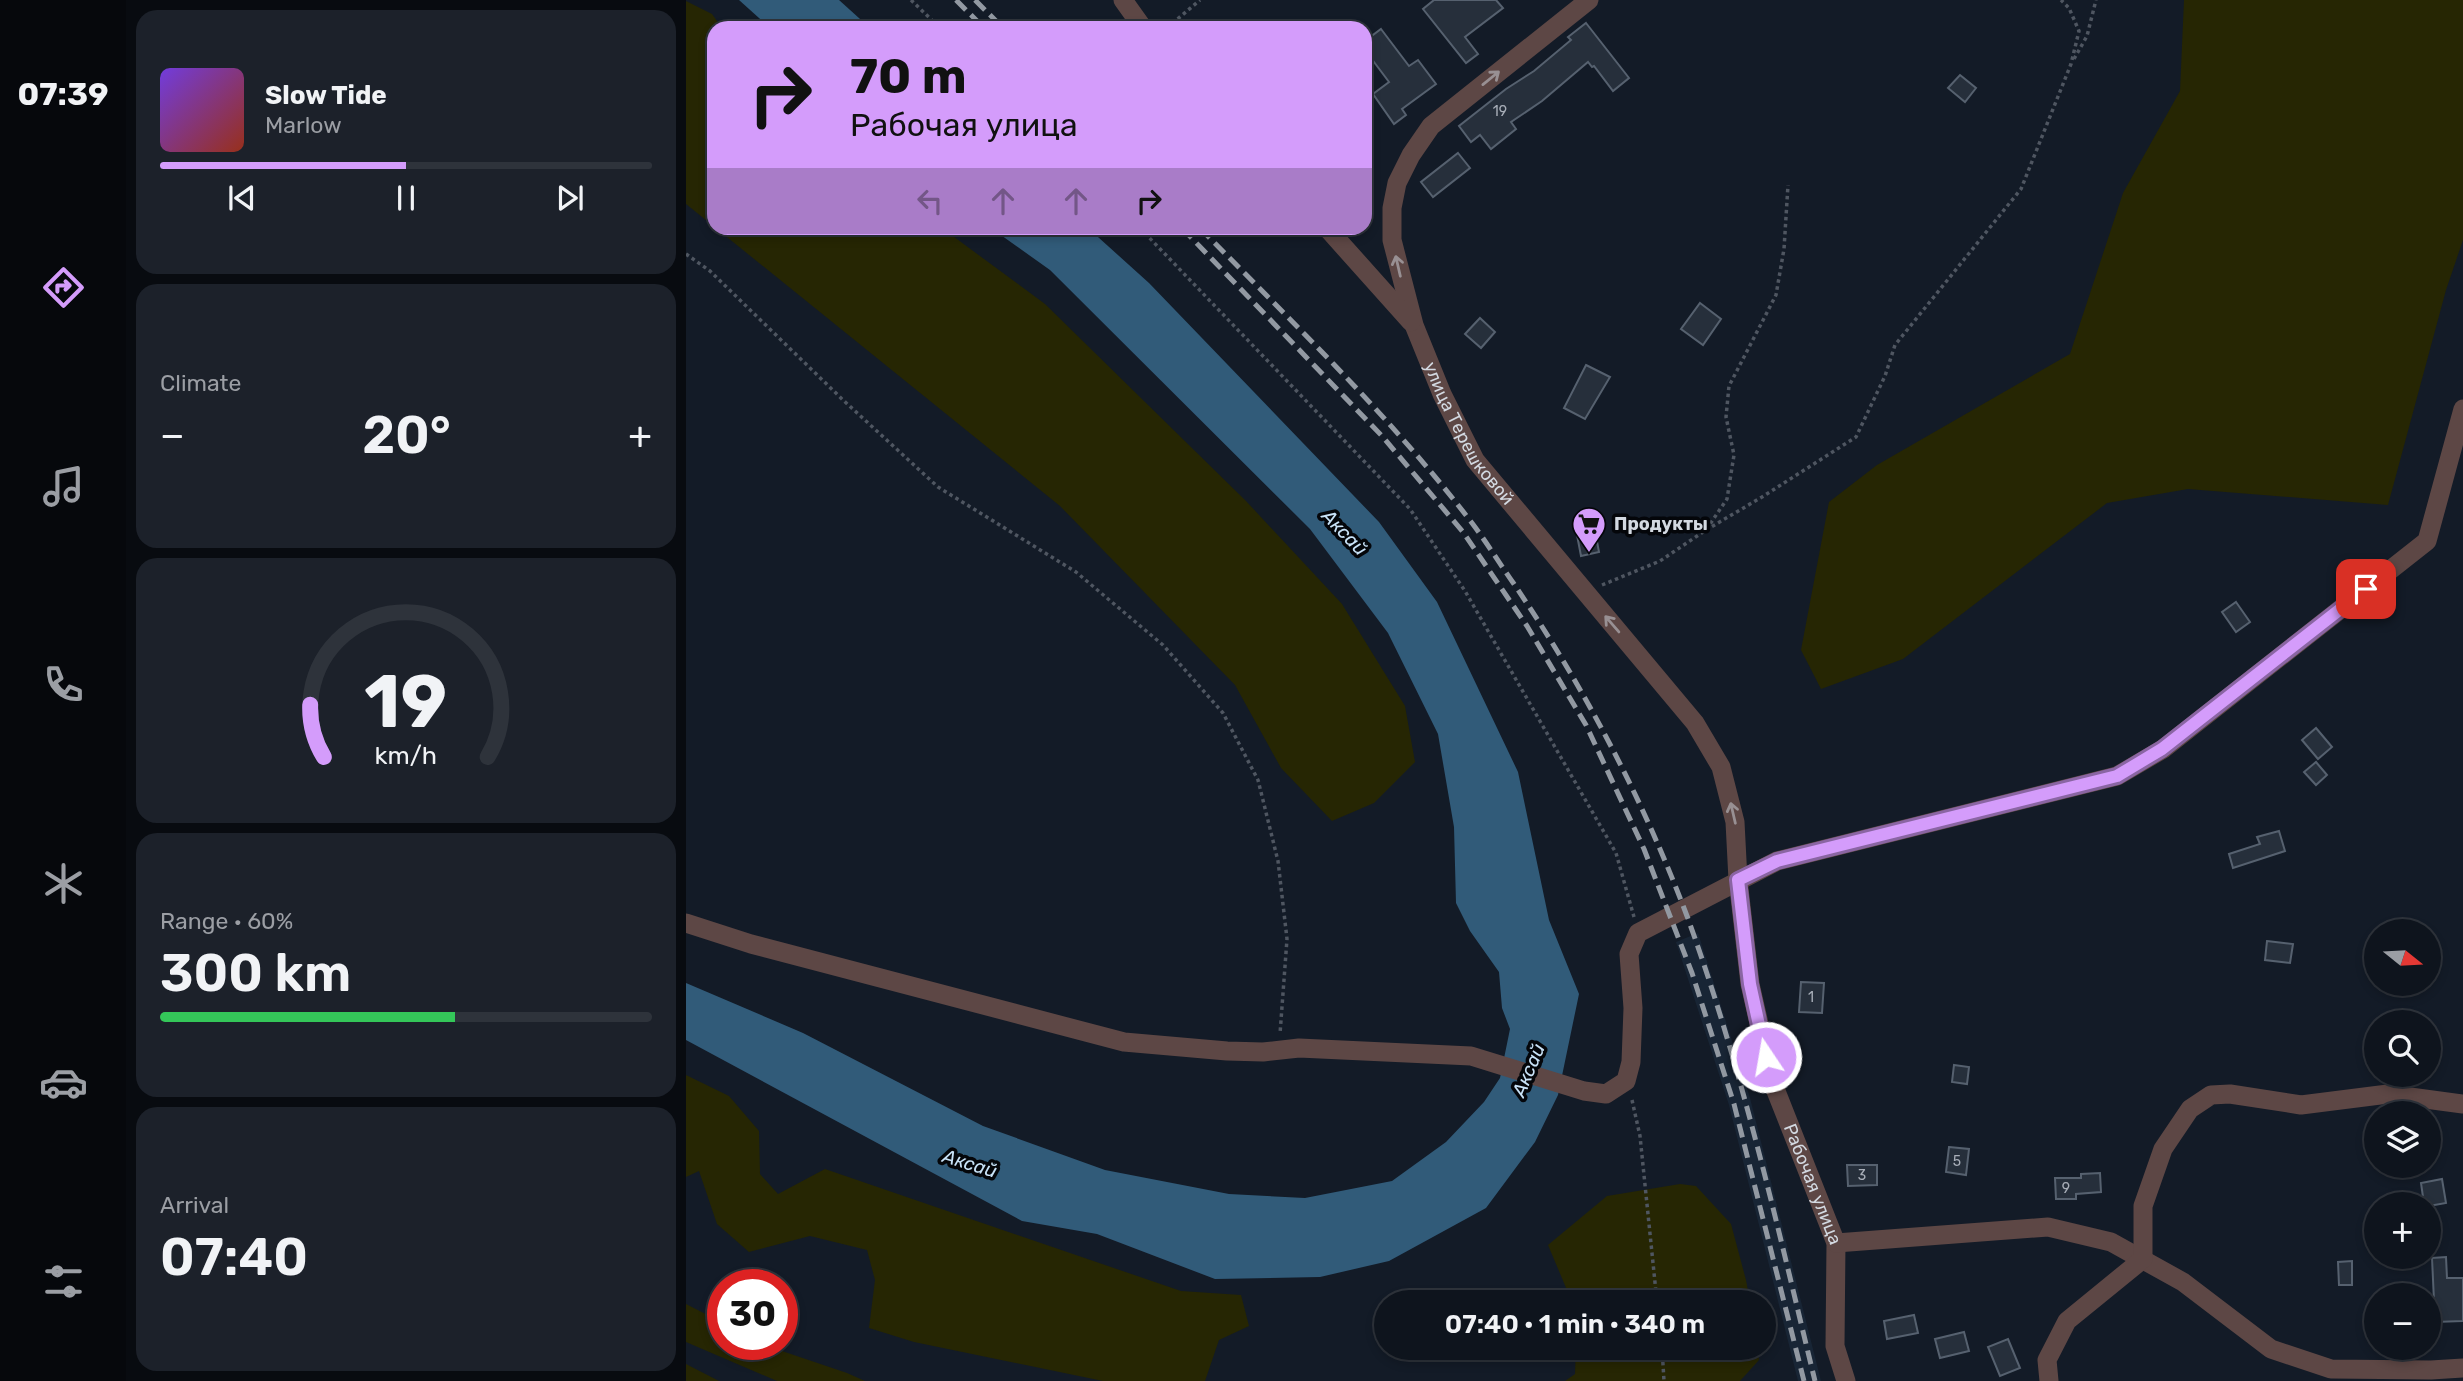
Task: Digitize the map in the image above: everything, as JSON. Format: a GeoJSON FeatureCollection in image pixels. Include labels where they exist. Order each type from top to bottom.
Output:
{"type":"FeatureCollection","features":[{"type":"Feature","properties":{"kind":"street"},"geometry":{"type":"LineString","coordinates":[[1123,0],[1138,21]]}},
{"type":"Feature","properties":{"kind":"street","name":"улица Терешковой"},"geometry":{"type":"LineString","coordinates":[[1590,0],[1431,126],[1411,155],[1397,183],[1392,208],[1392,240],[1414,325],[1442,394],[1475,460],[1695,723],[1721,767],[1735,822],[1738,880]]}},
{"type":"Feature","properties":{"kind":"street"},"geometry":{"type":"LineString","coordinates":[[1333,235],[1414,325]]}},
{"type":"Feature","properties":{"kind":"street"},"geometry":{"type":"LineString","coordinates":[[686,923],[751,944],[1124,1042],[1227,1051],[1299,1048],[1471,1056],[1584,1091],[1606,1094],[1626,1081],[1631,1062],[1633,1008],[1629,954],[1639,933],[1777,861],[2117,776],[2162,749],[2427,541],[2463,409]]}},
{"type":"Feature","properties":{"kind":"street","name":"Рабочая улица"},"geometry":{"type":"LineString","coordinates":[[1738,880],[1750,984],[1772,1081],[1836,1243],[2048,1227],[2112,1242],[2183,1282],[2271,1349],[2331,1369],[2463,1368]]}},
{"type":"Feature","properties":{"kind":"street"},"geometry":{"type":"LineString","coordinates":[[2049,1381],[2048,1360],[2067,1321],[2143,1259],[2143,1206],[2163,1149],[2190,1109],[2211,1095],[2230,1094],[2301,1105],[2388,1094],[2463,1104]]}},
{"type":"Feature","properties":{"kind":"street"},"geometry":{"type":"LineString","coordinates":[[1836,1243],[1835,1346],[1846,1381]]}},
{"type":"Feature","properties":{"kind":"path"},"geometry":{"type":"LineString","coordinates":[[911,0],[933,21]]}},
{"type":"Feature","properties":{"kind":"path"},"geometry":{"type":"LineString","coordinates":[[1175,21],[1200,0]]}},
{"type":"Feature","properties":{"kind":"path"},"geometry":{"type":"LineString","coordinates":[[2061,0],[2069,9],[2079,31],[2071,64]]}},
{"type":"Feature","properties":{"kind":"path"},"geometry":{"type":"LineString","coordinates":[[1583,592],[1660,561],[1856,437],[1885,376],[1895,345],[2021,189],[2071,64],[2087,36],[2096,0]]}},
{"type":"Feature","properties":{"kind":"path"},"geometry":{"type":"LineString","coordinates":[[1706,530],[1727,499],[1732,477],[1734,455],[1726,417],[1729,386],[1776,295],[1784,249],[1787,185]]}},
{"type":"Feature","properties":{"kind":"path"},"geometry":{"type":"LineString","coordinates":[[1147,235],[1410,509],[1465,591],[1616,853],[1639,933]]}},
{"type":"Feature","properties":{"kind":"path"},"geometry":{"type":"LineString","coordinates":[[686,254],[710,271],[843,400],[938,487],[1076,572],[1163,645],[1223,713],[1258,780],[1278,861],[1287,939],[1278,1050]]}},
{"type":"Feature","properties":{"kind":"path"},"geometry":{"type":"LineString","coordinates":[[1626,1081],[1640,1136],[1656,1290]]}},
{"type":"Feature","properties":{"kind":"path"},"geometry":{"type":"LineString","coordinates":[[1663,1360],[1664,1381]]}},
{"type":"Feature","properties":{"kind":"shaded area"},"geometry":{"type":"Polygon","coordinates":[[[2184,0],[2463,0],[2463,240],[2446,290],[2388,505],[2188,489],[2107,503],[1903,659],[1821,689],[1801,650],[1829,502],[1877,465],[2070,354],[2123,193],[2180,91],[2184,0]]]}},
{"type":"Feature","properties":{"kind":"shaded area"},"geometry":{"type":"Polygon","coordinates":[[[686,1],[712,14],[717,21],[707,21],[707,221],[686,204],[686,1]]]}},
{"type":"Feature","properties":{"kind":"shaded area"},"geometry":{"type":"Polygon","coordinates":[[[725,235],[951,235],[1045,304],[1246,501],[1342,604],[1405,706],[1415,762],[1374,803],[1332,821],[1281,768],[1235,685],[1060,506],[725,235]]]}},
{"type":"Feature","properties":{"kind":"shaded area"},"geometry":{"type":"Polygon","coordinates":[[[1698,933],[1750,1098],[1821,1381],[1798,1381],[1729,1105],[1676,942],[1698,933]]]}},
{"type":"Feature","properties":{"kind":"shaded area"},"geometry":{"type":"Polygon","coordinates":[[[686,1075],[729,1096],[759,1131],[760,1174],[778,1194],[825,1169],[1181,1291],[1241,1295],[1249,1326],[1219,1340],[1205,1381],[1103,1381],[914,1342],[869,1328],[875,1280],[867,1250],[810,1236],[749,1252],[717,1224],[699,1171],[686,1177],[686,1075]]]}},
{"type":"Feature","properties":{"kind":"shaded area"},"geometry":{"type":"Polygon","coordinates":[[[1680,1184],[1696,1186],[1731,1224],[1748,1290],[1567,1290],[1548,1245],[1607,1196],[1680,1184]]]}},
{"type":"Feature","properties":{"kind":"shaded area"},"geometry":{"type":"Polygon","coordinates":[[[686,1304],[707,1315],[707,1351],[686,1342],[686,1304]]]}},
{"type":"Feature","properties":{"kind":"shaded area"},"geometry":{"type":"Polygon","coordinates":[[[798,1356],[865,1381],[777,1381],[728,1360],[798,1360],[798,1356]]]}},
{"type":"Feature","properties":{"kind":"shaded area"},"geometry":{"type":"Polygon","coordinates":[[[1576,1360],[1759,1360],[1740,1381],[1565,1381],[1575,1374],[1576,1360]]]}},
{"type":"Feature","properties":{"kind":"shaded area"},"geometry":{"type":"Polygon","coordinates":[[[686,1364],[719,1381],[686,1381],[686,1364]]]}},
{"type":"Feature","properties":{"kind":"water"},"geometry":{"type":"Polygon","coordinates":[[[739,0],[839,0],[862,21],[762,21],[739,0]]]}},
{"type":"Feature","properties":{"kind":"water","name":"Аксай"},"geometry":{"type":"Polygon","coordinates":[[[1001,235],[1096,235],[1149,283],[1379,522],[1437,602],[1518,772],[1549,920],[1579,994],[1558,1095],[1535,1142],[1486,1208],[1389,1261],[1320,1277],[1215,1279],[1097,1234],[1022,1221],[686,1040],[686,983],[803,1033],[983,1126],[1105,1170],[1229,1194],[1305,1198],[1392,1181],[1446,1142],[1484,1102],[1500,1078],[1510,1029],[1502,1008],[1499,972],[1470,931],[1456,903],[1454,827],[1438,734],[1388,633],[1310,529],[1050,270],[1001,235]]]}},
{"type":"Feature","properties":{"kind":"building"},"geometry":{"type":"Polygon","coordinates":[[[1434,0],[1496,0],[1503,8],[1465,37],[1478,54],[1466,63],[1423,9],[1434,0]]]}},
{"type":"Feature","properties":{"kind":"building"},"geometry":{"type":"Polygon","coordinates":[[[1586,23],[1629,78],[1613,91],[1588,62],[1542,101],[1511,122],[1516,129],[1491,149],[1480,135],[1471,142],[1459,126],[1534,71],[1571,40],[1568,37],[1586,23]]]}},
{"type":"Feature","properties":{"kind":"building"},"geometry":{"type":"Polygon","coordinates":[[[1381,29],[1409,66],[1418,60],[1436,84],[1402,109],[1406,115],[1394,124],[1373,94],[1389,82],[1372,59],[1372,36],[1381,29]]]}},
{"type":"Feature","properties":{"kind":"building"},"geometry":{"type":"Polygon","coordinates":[[[1960,75],[1976,88],[1965,102],[1948,88],[1960,75]]]}},
{"type":"Feature","properties":{"kind":"building"},"geometry":{"type":"Polygon","coordinates":[[[1458,153],[1470,168],[1433,197],[1421,182],[1458,153]]]}},
{"type":"Feature","properties":{"kind":"building"},"geometry":{"type":"Polygon","coordinates":[[[1700,303],[1721,319],[1703,345],[1681,329],[1700,303]]]}},
{"type":"Feature","properties":{"kind":"building"},"geometry":{"type":"Polygon","coordinates":[[[1480,318],[1495,332],[1481,348],[1465,334],[1480,318]]]}},
{"type":"Feature","properties":{"kind":"building"},"geometry":{"type":"Polygon","coordinates":[[[1586,365],[1610,377],[1585,419],[1564,408],[1586,365]]]}},
{"type":"Feature","properties":{"kind":"building"},"geometry":{"type":"Polygon","coordinates":[[[1595,531],[1599,552],[1581,556],[1577,535],[1595,531]]]}},
{"type":"Feature","properties":{"kind":"building"},"geometry":{"type":"Polygon","coordinates":[[[2236,602],[2250,622],[2236,632],[2222,612],[2236,602]]]}},
{"type":"Feature","properties":{"kind":"building"},"geometry":{"type":"Polygon","coordinates":[[[2316,728],[2332,747],[2318,759],[2302,740],[2316,728]]]}},
{"type":"Feature","properties":{"kind":"building"},"geometry":{"type":"Polygon","coordinates":[[[2316,762],[2327,775],[2316,785],[2304,772],[2316,762]]]}},
{"type":"Feature","properties":{"kind":"building"},"geometry":{"type":"Polygon","coordinates":[[[2279,831],[2285,851],[2233,868],[2229,854],[2260,844],[2257,837],[2279,831]]]}},
{"type":"Feature","properties":{"kind":"building"},"geometry":{"type":"Polygon","coordinates":[[[2267,941],[2293,944],[2290,963],[2265,960],[2267,941]]]}},
{"type":"Feature","properties":{"kind":"building"},"geometry":{"type":"Polygon","coordinates":[[[1801,982],[1824,983],[1822,1013],[1799,1012],[1801,982]]]}},
{"type":"Feature","properties":{"kind":"building"},"geometry":{"type":"Polygon","coordinates":[[[1954,1065],[1969,1067],[1967,1084],[1952,1082],[1954,1065]]]}},
{"type":"Feature","properties":{"kind":"building"},"geometry":{"type":"Polygon","coordinates":[[[1949,1147],[1969,1149],[1966,1175],[1946,1172],[1949,1147]]]}},
{"type":"Feature","properties":{"kind":"building"},"geometry":{"type":"Polygon","coordinates":[[[1847,1165],[1877,1165],[1877,1185],[1848,1186],[1847,1165]]]}},
{"type":"Feature","properties":{"kind":"building"},"geometry":{"type":"Polygon","coordinates":[[[2100,1173],[2101,1192],[2076,1194],[2076,1199],[2056,1199],[2055,1178],[2081,1178],[2081,1174],[2100,1173]]]}},
{"type":"Feature","properties":{"kind":"building"},"geometry":{"type":"Polygon","coordinates":[[[2442,1179],[2446,1203],[2441,1204],[2441,1192],[2422,1192],[2421,1183],[2442,1179]]]}},
{"type":"Feature","properties":{"kind":"building"},"geometry":{"type":"Polygon","coordinates":[[[2441,1257],[2446,1257],[2447,1278],[2463,1278],[2463,1321],[2441,1322],[2441,1283],[2433,1283],[2433,1269],[2441,1269],[2441,1257]]]}},
{"type":"Feature","properties":{"kind":"building"},"geometry":{"type":"Polygon","coordinates":[[[2352,1261],[2352,1285],[2339,1285],[2338,1262],[2352,1261]]]}},
{"type":"Feature","properties":{"kind":"building"},"geometry":{"type":"Polygon","coordinates":[[[1914,1315],[1918,1333],[1887,1339],[1884,1321],[1914,1315]]]}},
{"type":"Feature","properties":{"kind":"building"},"geometry":{"type":"Polygon","coordinates":[[[1964,1332],[1969,1351],[1940,1358],[1935,1339],[1964,1332]]]}},
{"type":"Feature","properties":{"kind":"building"},"geometry":{"type":"Polygon","coordinates":[[[2008,1339],[2020,1368],[2000,1376],[1988,1347],[2008,1339]]]}},
{"type":"Feature","properties":{"kind":"railway"},"geometry":{"type":"LineString","coordinates":[[956,0],[977,21]]}},
{"type":"Feature","properties":{"kind":"railway"},"geometry":{"type":"LineString","coordinates":[[975,0],[996,21]]}},
{"type":"Feature","properties":{"kind":"railway"},"geometry":{"type":"LineString","coordinates":[[1189,235],[1382,436],[1463,532],[1527,626],[1586,725],[1644,849],[1692,973],[1734,1104],[1804,1381]]}},
{"type":"Feature","properties":{"kind":"railway"},"geometry":{"type":"LineString","coordinates":[[1207,235],[1375,408],[1441,484],[1478,531],[1540,623],[1588,703],[1670,872],[1707,973],[1742,1088],[1815,1381]]}},
{"type":"Feature","properties":{"kind":"place","name":"Продукты"},"geometry":{"type":"Point","coordinates":[1589,554]}},
{"type":"Feature","properties":{"kind":"route"},"geometry":{"type":"LineString","coordinates":[[1766,1057],[1750,984],[1738,880],[1777,861],[2117,776],[2162,749],[2366,589]]}}]}
